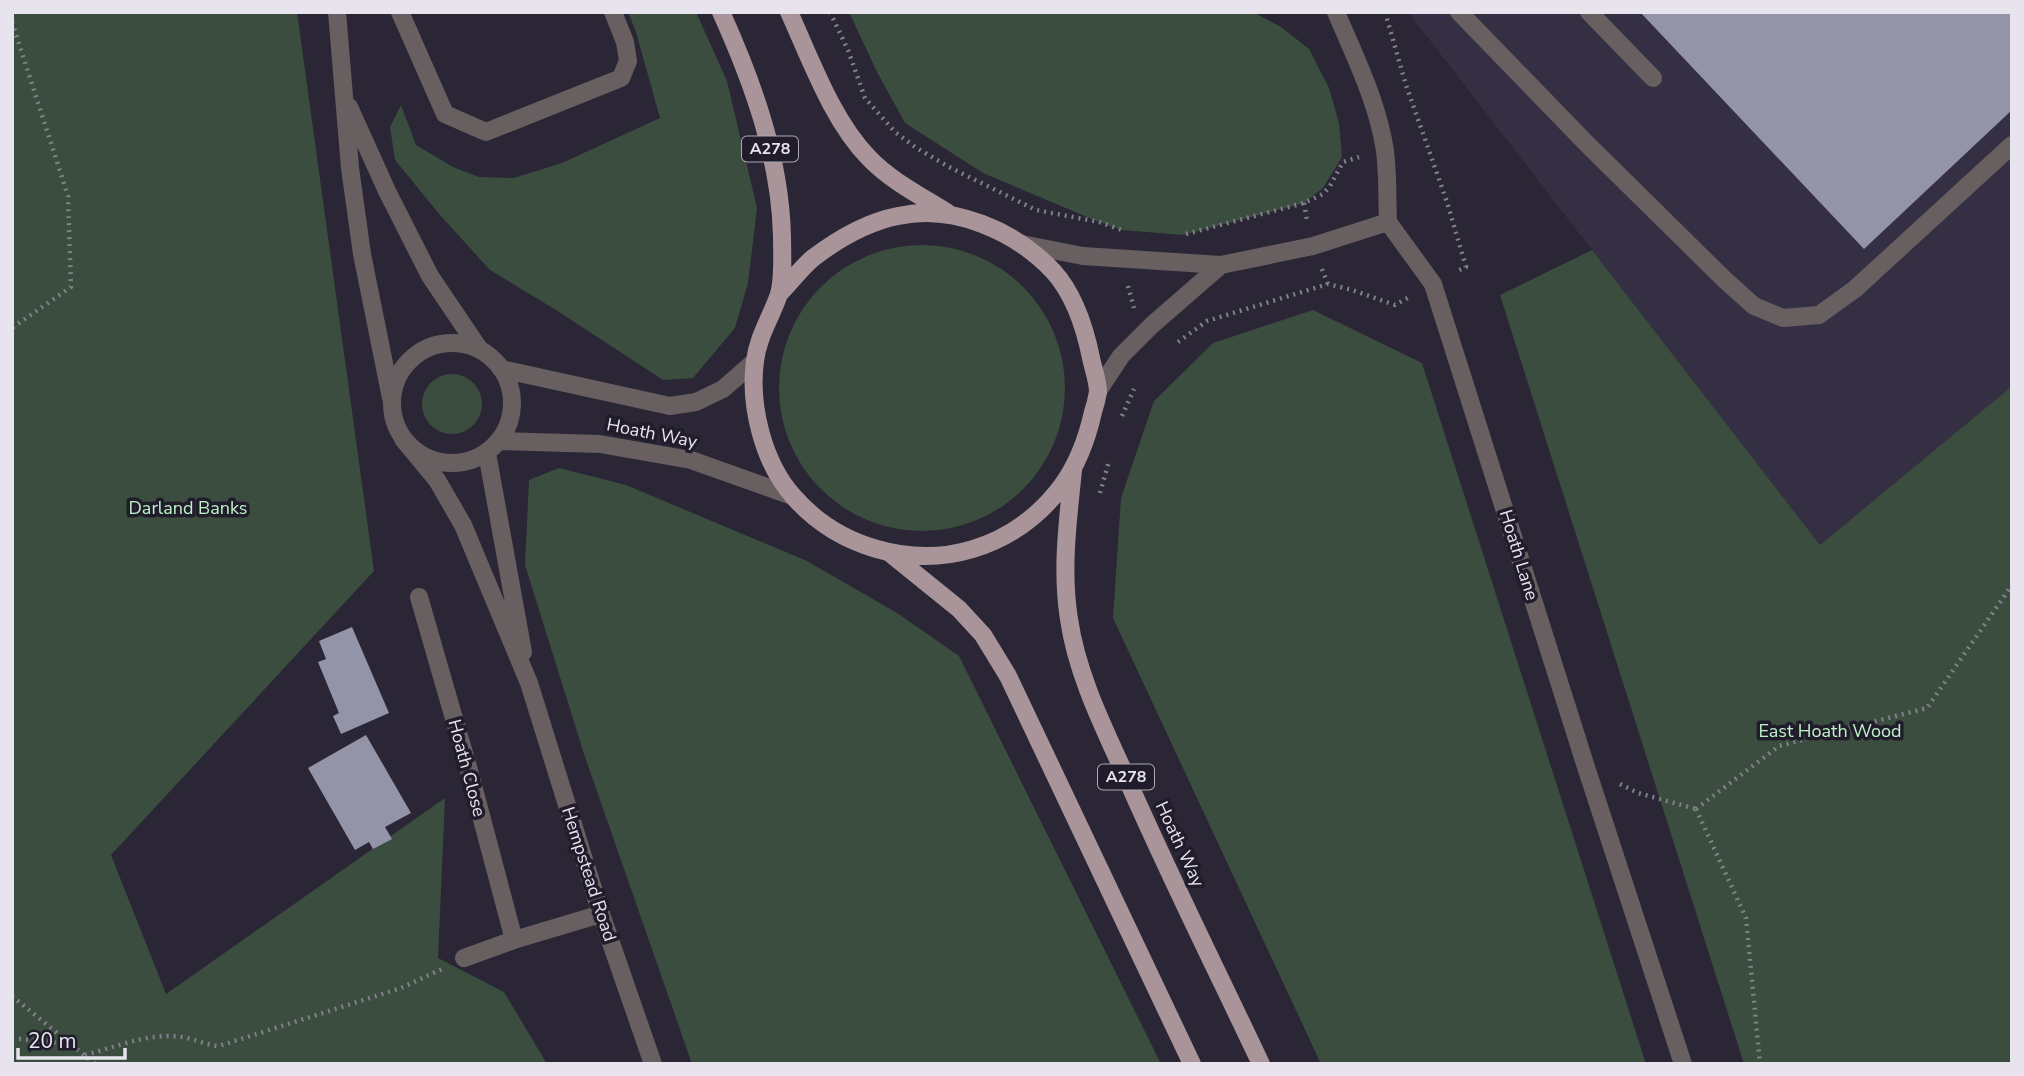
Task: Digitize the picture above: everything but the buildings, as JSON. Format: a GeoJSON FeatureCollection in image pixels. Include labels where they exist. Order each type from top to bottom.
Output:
{"type":"FeatureCollection","features":[{"type":"Feature","properties":{"kind":"main road","name":"A278"},"geometry":{"type":"LineString","coordinates":[[721,12],[758,103],[777,175],[782,235],[780,293]]}},
{"type":"Feature","properties":{"kind":"main road"},"geometry":{"type":"LineString","coordinates":[[789,12],[823,88],[851,137],[869,159],[893,179],[948,213],[976,221],[1022,244],[1055,273],[1086,332],[1098,391],[1089,433],[1073,470],[1048,504],[1014,531],[959,553],[926,557],[891,554],[848,538],[819,520],[792,496],[772,464],[760,433],[754,398],[755,361],[761,334],[780,293],[811,260],[856,230],[899,215],[948,213]]}},
{"type":"Feature","properties":{"kind":"main road","name":"Hoath Way"},"geometry":{"type":"LineString","coordinates":[[1073,470],[1065,577],[1069,620],[1079,663],[1096,709],[1141,810],[1261,1064]]}},
{"type":"Feature","properties":{"kind":"main road"},"geometry":{"type":"LineString","coordinates":[[891,554],[959,609],[983,635],[1008,676],[1192,1064]]}},
{"type":"Feature","properties":{"kind":"street"},"geometry":{"type":"LineString","coordinates":[[337,12],[350,168],[362,254],[394,421],[403,439],[423,456],[447,464],[463,463],[493,447],[510,421],[511,391],[501,369],[480,350],[430,276],[387,191],[344,94]]}},
{"type":"Feature","properties":{"kind":"street"},"geometry":{"type":"LineString","coordinates":[[400,12],[445,114],[486,132],[621,78],[628,61],[625,42],[613,12]]}},
{"type":"Feature","properties":{"kind":"street"},"geometry":{"type":"LineString","coordinates":[[1022,244],[1083,256],[1220,265],[1313,246],[1388,222],[1386,164],[1381,135],[1364,78],[1336,12]]}},
{"type":"Feature","properties":{"kind":"street"},"geometry":{"type":"LineString","coordinates":[[1459,12],[1587,144],[1725,280],[1754,306],[1783,318],[1819,316],[1855,289],[2012,145]]}},
{"type":"Feature","properties":{"kind":"street"},"geometry":{"type":"LineString","coordinates":[[1589,12],[1653,78]]}},
{"type":"Feature","properties":{"kind":"street","name":"Hoath Lane"},"geometry":{"type":"LineString","coordinates":[[1388,222],[1433,284],[1683,1064]]}},
{"type":"Feature","properties":{"kind":"street"},"geometry":{"type":"LineString","coordinates":[[1098,391],[1121,356],[1220,265]]}},
{"type":"Feature","properties":{"kind":"street"},"geometry":{"type":"LineString","coordinates":[[391,398],[403,368],[417,354],[436,345],[457,343],[480,350]]}},
{"type":"Feature","properties":{"kind":"street","name":"Hoath Way"},"geometry":{"type":"LineString","coordinates":[[501,369],[670,406],[696,402],[723,389],[755,361]]}},
{"type":"Feature","properties":{"kind":"street","name":"Hempstead Road"},"geometry":{"type":"LineString","coordinates":[[403,439],[437,480],[463,525],[529,683],[601,914],[653,1064]]}},
{"type":"Feature","properties":{"kind":"street","name":"Hoath Way"},"geometry":{"type":"LineString","coordinates":[[493,447],[600,444],[691,460],[792,496]]}},
{"type":"Feature","properties":{"kind":"street","name":"Hempstead Road"},"geometry":{"type":"LineString","coordinates":[[493,447],[529,683]]}},
{"type":"Feature","properties":{"kind":"street","name":"Hoath Close"},"geometry":{"type":"LineString","coordinates":[[419,597],[514,940]]}},
{"type":"Feature","properties":{"kind":"street"},"geometry":{"type":"LineString","coordinates":[[464,958],[601,914]]}},
{"type":"Feature","properties":{"kind":"path"},"geometry":{"type":"LineString","coordinates":[[830,12],[848,50],[865,98],[895,132],[915,147],[1036,210],[1135,231]]}},
{"type":"Feature","properties":{"kind":"path"},"geometry":{"type":"LineString","coordinates":[[1385,12],[1466,267]]}},
{"type":"Feature","properties":{"kind":"path"},"geometry":{"type":"LineString","coordinates":[[12,22],[68,196],[71,287],[12,328]]}},
{"type":"Feature","properties":{"kind":"path"},"geometry":{"type":"LineString","coordinates":[[1183,235],[1304,203],[1323,194],[1343,162]]}},
{"type":"Feature","properties":{"kind":"path"},"geometry":{"type":"LineString","coordinates":[[1122,230],[1123,260],[1134,307],[1146,332],[1163,352],[1207,321],[1328,284],[1395,305]]}},
{"type":"Feature","properties":{"kind":"path"},"geometry":{"type":"LineString","coordinates":[[1120,422],[1139,379]]}},
{"type":"Feature","properties":{"kind":"path"},"geometry":{"type":"LineString","coordinates":[[1098,498],[1109,460]]}},
{"type":"Feature","properties":{"kind":"path"},"geometry":{"type":"LineString","coordinates":[[1696,808],[1779,746],[1927,708],[2012,585]]}},
{"type":"Feature","properties":{"kind":"path"},"geometry":{"type":"LineString","coordinates":[[1586,767],[1638,793],[1696,808]]}},
{"type":"Feature","properties":{"kind":"path"},"geometry":{"type":"LineString","coordinates":[[1696,808],[1746,918],[1760,1064]]}},
{"type":"Feature","properties":{"kind":"path"},"geometry":{"type":"LineString","coordinates":[[85,1055],[157,1036],[183,1037],[205,1045],[219,1046],[401,988],[464,958]]}},
{"type":"Feature","properties":{"kind":"path"},"geometry":{"type":"LineString","coordinates":[[12,996],[93,1063]]}},
{"type":"Feature","properties":{"kind":"path"},"geometry":{"type":"LineString","coordinates":[[12,1038],[59,1043],[68,1041]]}},
{"type":"Feature","properties":{"kind":"shaded area"},"geometry":{"type":"Polygon","coordinates":[[[1408,12],[2012,12],[2012,386],[1820,545],[1408,12]]]}},
{"type":"Feature","properties":{"kind":"green space","name":"Darland Banks"},"geometry":{"type":"Polygon","coordinates":[[[12,12],[297,12],[374,571],[111,855],[166,994],[445,798],[438,958],[504,992],[547,1064],[12,1064],[12,12]]]}},
{"type":"Feature","properties":{"kind":"green space"},"geometry":{"type":"Polygon","coordinates":[[[628,12],[696,12],[727,81],[757,208],[748,283],[735,328],[693,378],[663,380],[490,270],[395,160],[390,127],[401,105],[416,145],[453,167],[479,177],[514,178],[562,163],[660,118],[628,12]]]}},
{"type":"Feature","properties":{"kind":"green space"},"geometry":{"type":"Polygon","coordinates":[[[849,12],[1253,12],[1281,27],[1309,49],[1329,88],[1339,123],[1342,157],[1323,188],[1304,203],[1183,235],[1122,230],[983,173],[905,123],[849,12]]]}},
{"type":"Feature","properties":{"kind":"green space"},"geometry":{"type":"Polygon","coordinates":[[[922,245],[950,248],[977,256],[1013,277],[1033,297],[1059,346],[1065,388],[1062,416],[1054,443],[1033,479],[1013,499],[964,525],[922,531],[894,528],[867,520],[831,499],[811,479],[785,430],[779,388],[782,360],[790,333],[811,297],[831,277],[880,251],[922,245]]]}},
{"type":"Feature","properties":{"kind":"green space","name":"East Hoath Wood"},"geometry":{"type":"Polygon","coordinates":[[[1592,250],[1820,545],[2012,386],[2012,1064],[1744,1064],[1500,295],[1592,250]]]}},
{"type":"Feature","properties":{"kind":"green space"},"geometry":{"type":"Polygon","coordinates":[[[1313,310],[1422,363],[1646,1064],[1321,1064],[1113,618],[1121,498],[1154,401],[1213,343],[1313,310]]]}},
{"type":"Feature","properties":{"kind":"green space"},"geometry":{"type":"Polygon","coordinates":[[[452,374],[469,379],[477,387],[482,404],[477,421],[469,429],[452,434],[435,429],[427,421],[422,404],[427,387],[435,379],[452,374]]]}},
{"type":"Feature","properties":{"kind":"green space"},"geometry":{"type":"Polygon","coordinates":[[[559,468],[626,485],[807,561],[897,613],[959,656],[1161,1064],[692,1064],[584,754],[525,565],[529,480],[559,468]]]}}]}
